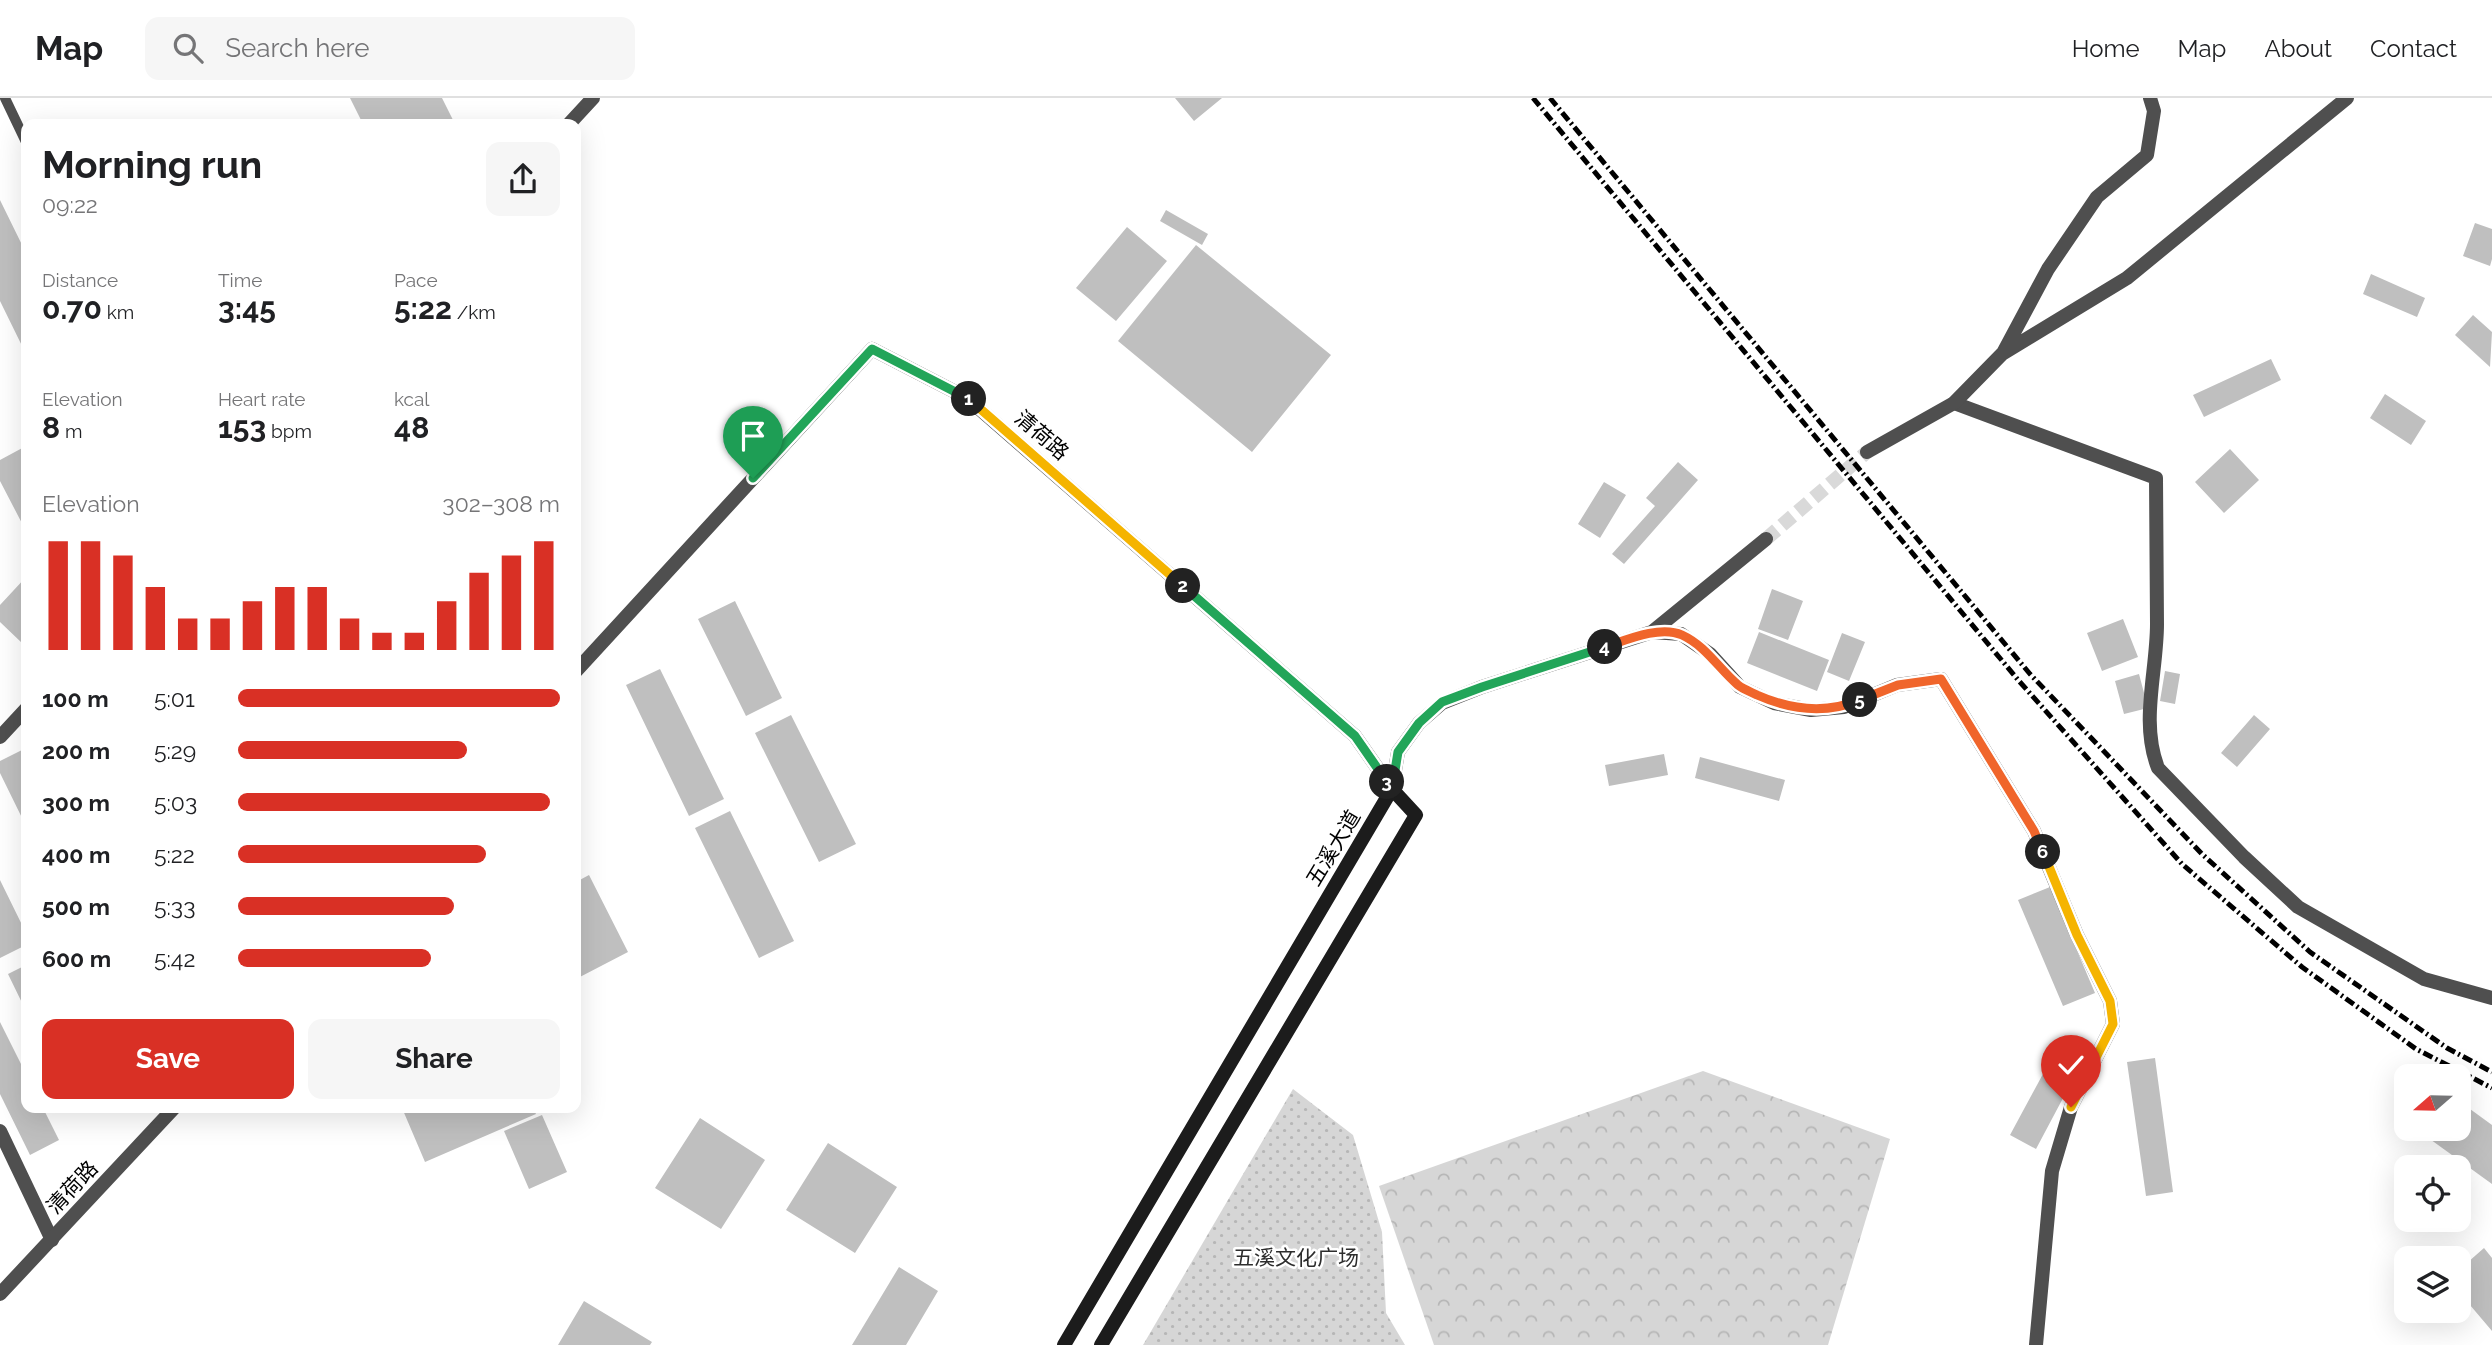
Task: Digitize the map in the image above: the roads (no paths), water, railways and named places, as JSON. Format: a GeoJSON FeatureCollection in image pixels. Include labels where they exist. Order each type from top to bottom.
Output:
{"type":"FeatureCollection","features":[{"type":"Feature","properties":{"kind":"main road","name":"五溪大道"},"geometry":{"type":"LineString","coordinates":[[1064,1345],[1392,789]]}},
{"type":"Feature","properties":{"kind":"main road"},"geometry":{"type":"LineString","coordinates":[[1101,1345],[1416,815],[1392,789]]}},
{"type":"Feature","properties":{"kind":"street"},"geometry":{"type":"LineString","coordinates":[[574,119],[593,98]]}},
{"type":"Feature","properties":{"kind":"street"},"geometry":{"type":"LineString","coordinates":[[2002,354],[2048,269],[2097,197],[2147,155],[2154,111],[2150,98]]}},
{"type":"Feature","properties":{"kind":"street"},"geometry":{"type":"LineString","coordinates":[[1867,452],[1954,403],[2002,354],[2127,278],[2347,98]]}},
{"type":"Feature","properties":{"kind":"street","name":"清荷路"},"geometry":{"type":"LineString","coordinates":[[581,666],[872,349],[967,398],[1355,736],[1392,789]]}},
{"type":"Feature","properties":{"kind":"street"},"geometry":{"type":"LineString","coordinates":[[1954,403],[2156,478],[2157,626],[2150,729],[2151,751],[2158,768],[2244,857],[2298,907],[2424,979],[2492,998]]}},
{"type":"Feature","properties":{"kind":"street"},"geometry":{"type":"LineString","coordinates":[[1392,789],[1398,752],[1419,723],[1442,702],[1652,632],[1766,539]]}},
{"type":"Feature","properties":{"kind":"street"},"geometry":{"type":"LineString","coordinates":[[1652,632],[1681,634],[1710,654],[1740,687],[1774,703],[1811,710],[1844,706],[1898,685],[1941,679],[2034,831],[2077,935],[2110,1001],[2113,1024],[2071,1107],[2052,1171],[2036,1345]]}},
{"type":"Feature","properties":{"kind":"street"},"geometry":{"type":"LineString","coordinates":[[0,737],[21,714]]}},
{"type":"Feature","properties":{"kind":"street","name":"清荷路"},"geometry":{"type":"LineString","coordinates":[[0,1294],[169,1113]]}},
{"type":"Feature","properties":{"kind":"street"},"geometry":{"type":"LineString","coordinates":[[0,1131],[52,1240]]}},
{"type":"Feature","properties":{"kind":"lane"},"geometry":{"type":"LineString","coordinates":[[5,98],[21,132]]}},
{"type":"Feature","properties":{"kind":"tunnel"},"geometry":{"type":"LineString","coordinates":[[1766,539],[1867,452]]}},
{"type":"Feature","properties":{"kind":"railway"},"geometry":{"type":"LineString","coordinates":[[1533,98],[2019,681],[2182,864],[2302,967],[2416,1049],[2492,1088]]}},
{"type":"Feature","properties":{"kind":"railway"},"geometry":{"type":"LineString","coordinates":[[1550,98],[2030,674],[2202,854],[2310,952],[2447,1048],[2492,1072]]}},
{"type":"Feature","properties":{"kind":"park label","name":"五溪文化广场"},"geometry":{"type":"Point","coordinates":[1296,1257]}}]}
